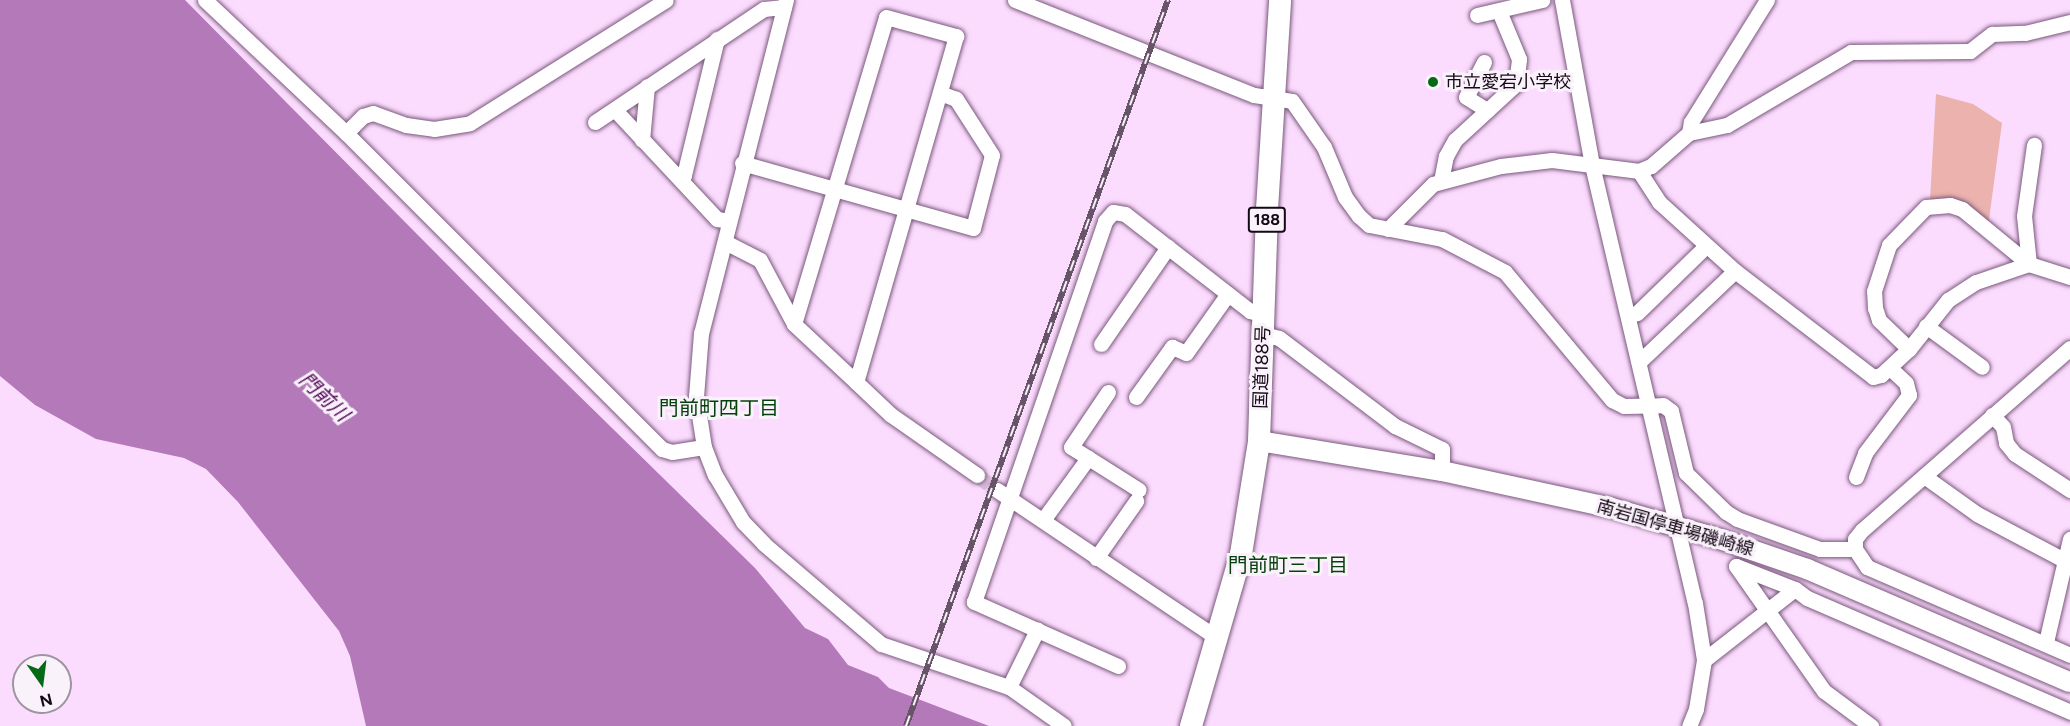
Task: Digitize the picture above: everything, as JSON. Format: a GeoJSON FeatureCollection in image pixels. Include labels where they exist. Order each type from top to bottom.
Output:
{"type":"FeatureCollection","features":[{"type":"Feature","properties":{"kind":"highway","name":"国道188号"},"geometry":{"type":"LineString","coordinates":[[1191,726],[1241,554],[1259,441],[1280,0]]}},
{"type":"Feature","properties":{"kind":"main road","name":"南岩国停車場磯崎線"},"geometry":{"type":"LineString","coordinates":[[1259,441],[1442,471],[1612,508],[1678,527],[1807,569],[2070,682]]}},
{"type":"Feature","properties":{"kind":"street"},"geometry":{"type":"LineString","coordinates":[[205,0],[346,133],[662,449],[672,452],[704,447]]}},
{"type":"Feature","properties":{"kind":"street"},"geometry":{"type":"LineString","coordinates":[[346,133],[363,116],[373,113],[406,125],[434,129],[470,123],[666,0]]}},
{"type":"Feature","properties":{"kind":"street"},"geometry":{"type":"LineString","coordinates":[[1017,0],[1254,95],[1292,101],[1307,118],[1345,197],[1359,216],[1369,225],[1442,238],[1506,272],[1612,400],[1624,406],[1663,405],[1671,411],[1686,473],[1737,519],[1820,549],[1855,549]]}},
{"type":"Feature","properties":{"kind":"street"},"geometry":{"type":"LineString","coordinates":[[1477,15],[1542,0]]}},
{"type":"Feature","properties":{"kind":"street"},"geometry":{"type":"LineString","coordinates":[[1562,0],[1592,165],[1678,527],[1704,660],[1696,709],[1689,726]]}},
{"type":"Feature","properties":{"kind":"street"},"geometry":{"type":"LineString","coordinates":[[1689,133],[1691,122],[1767,0]]}},
{"type":"Feature","properties":{"kind":"street"},"geometry":{"type":"LineString","coordinates":[[594,123],[764,9],[785,3]]}},
{"type":"Feature","properties":{"kind":"street"},"geometry":{"type":"LineString","coordinates":[[785,3],[742,163],[725,242],[701,333],[696,396],[704,447],[725,496],[743,522],[856,626],[899,652],[1010,687],[1064,726]]}},
{"type":"Feature","properties":{"kind":"street"},"geometry":{"type":"LineString","coordinates":[[1441,181],[1446,156],[1455,140],[1516,84],[1519,59],[1499,11]]}},
{"type":"Feature","properties":{"kind":"street"},"geometry":{"type":"LineString","coordinates":[[794,324],[886,17],[956,36],[856,382]]}},
{"type":"Feature","properties":{"kind":"street"},"geometry":{"type":"LineString","coordinates":[[1388,229],[1424,190],[1441,181],[1525,162],[1552,160],[1639,171],[1651,166],[1689,133],[1727,125],[1851,52],[1970,51],[1992,34],[2025,33],[2070,22]]}},
{"type":"Feature","properties":{"kind":"street"},"geometry":{"type":"LineString","coordinates":[[679,178],[684,175],[717,39]]}},
{"type":"Feature","properties":{"kind":"street"},"geometry":{"type":"LineString","coordinates":[[1484,62],[1466,97],[1487,110]]}},
{"type":"Feature","properties":{"kind":"street"},"geometry":{"type":"LineString","coordinates":[[642,140],[647,86]]}},
{"type":"Feature","properties":{"kind":"street"},"geometry":{"type":"LineString","coordinates":[[742,163],[834,187],[973,228],[992,155],[956,99],[940,93]]}},
{"type":"Feature","properties":{"kind":"street"},"geometry":{"type":"LineString","coordinates":[[615,110],[717,219],[729,221]]}},
{"type":"Feature","properties":{"kind":"street"},"geometry":{"type":"LineString","coordinates":[[2030,264],[2024,216],[2034,145]]}},
{"type":"Feature","properties":{"kind":"street"},"geometry":{"type":"LineString","coordinates":[[1639,171],[1659,202],[1706,246],[1775,304],[1817,330],[1861,371],[1873,377],[1890,368],[1909,349],[1948,300],[1976,282],[2030,264]]}},
{"type":"Feature","properties":{"kind":"street"},"geometry":{"type":"LineString","coordinates":[[1909,349],[1879,320],[1874,291],[1889,245],[1926,207],[1944,205],[1962,209],[2030,264],[2070,277]]}},
{"type":"Feature","properties":{"kind":"street"},"geometry":{"type":"LineString","coordinates":[[1118,666],[974,602],[1105,221],[1113,213],[1125,214],[1250,311],[1279,338],[1395,426],[1442,448],[1442,471]]}},
{"type":"Feature","properties":{"kind":"street"},"geometry":{"type":"LineString","coordinates":[[725,242],[760,260],[794,324],[891,415],[977,475]]}},
{"type":"Feature","properties":{"kind":"street"},"geometry":{"type":"LineString","coordinates":[[1628,316],[1637,313],[1706,246]]}},
{"type":"Feature","properties":{"kind":"street"},"geometry":{"type":"LineString","coordinates":[[1101,344],[1168,247]]}},
{"type":"Feature","properties":{"kind":"street"},"geometry":{"type":"LineString","coordinates":[[1639,362],[1735,271]]}},
{"type":"Feature","properties":{"kind":"street"},"geometry":{"type":"LineString","coordinates":[[1136,397],[1172,347],[1186,354],[1228,294]]}},
{"type":"Feature","properties":{"kind":"street"},"geometry":{"type":"LineString","coordinates":[[1926,327],[1982,367]]}},
{"type":"Feature","properties":{"kind":"street"},"geometry":{"type":"LineString","coordinates":[[2070,348],[1862,530],[1855,539],[1855,549],[1867,567],[2070,654]]}},
{"type":"Feature","properties":{"kind":"street"},"geometry":{"type":"LineString","coordinates":[[1856,477],[1865,453],[1910,395],[1906,383],[1890,368]]}},
{"type":"Feature","properties":{"kind":"street"},"geometry":{"type":"LineString","coordinates":[[1096,558],[1138,496],[1071,447],[1108,392]]}},
{"type":"Feature","properties":{"kind":"street"},"geometry":{"type":"LineString","coordinates":[[1992,415],[2003,427],[2006,443],[2015,454],[2070,490]]}},
{"type":"Feature","properties":{"kind":"street"},"geometry":{"type":"LineString","coordinates":[[1043,520],[1088,458]]}},
{"type":"Feature","properties":{"kind":"street"},"geometry":{"type":"LineString","coordinates":[[1923,476],[1977,514],[2064,560]]}},
{"type":"Feature","properties":{"kind":"street"},"geometry":{"type":"LineString","coordinates":[[997,490],[1216,637]]}},
{"type":"Feature","properties":{"kind":"street"},"geometry":{"type":"LineString","coordinates":[[2046,642],[2070,539]]}},
{"type":"Feature","properties":{"kind":"street"},"geometry":{"type":"LineString","coordinates":[[1871,726],[1824,691],[1736,566],[1795,589],[1807,598],[2070,712]]}},
{"type":"Feature","properties":{"kind":"street"},"geometry":{"type":"LineString","coordinates":[[1704,660],[1795,589]]}},
{"type":"Feature","properties":{"kind":"street"},"geometry":{"type":"LineString","coordinates":[[1010,687],[1037,630]]}},
{"type":"Feature","properties":{"kind":"shaded area"},"geometry":{"type":"Polygon","coordinates":[[[1936,94],[1973,104],[2002,123],[1988,227],[1930,200],[1936,94]]]}},
{"type":"Feature","properties":{"kind":"water","name":"門前川"},"geometry":{"type":"Polygon","coordinates":[[[0,0],[185,0],[515,333],[755,568],[805,628],[828,639],[848,665],[878,677],[889,688],[989,726],[366,726],[350,656],[339,631],[238,502],[206,469],[184,458],[96,439],[35,405],[0,376],[0,0]]]}},
{"type":"Feature","properties":{"kind":"tunnel"},"geometry":{"type":"LineString","coordinates":[[977,475],[997,490]]}},
{"type":"Feature","properties":{"kind":"railway"},"geometry":{"type":"LineString","coordinates":[[906,726],[1168,0]]}},
{"type":"Feature","properties":{"kind":"place","name":"市立愛宕小学校"},"geometry":{"type":"Point","coordinates":[1433,82]}},
{"type":"Feature","properties":{"kind":"district","name":"門前町四丁目"},"geometry":{"type":"Point","coordinates":[719,408]}},
{"type":"Feature","properties":{"kind":"district","name":"門前町三丁目"},"geometry":{"type":"Point","coordinates":[1288,565]}}]}
